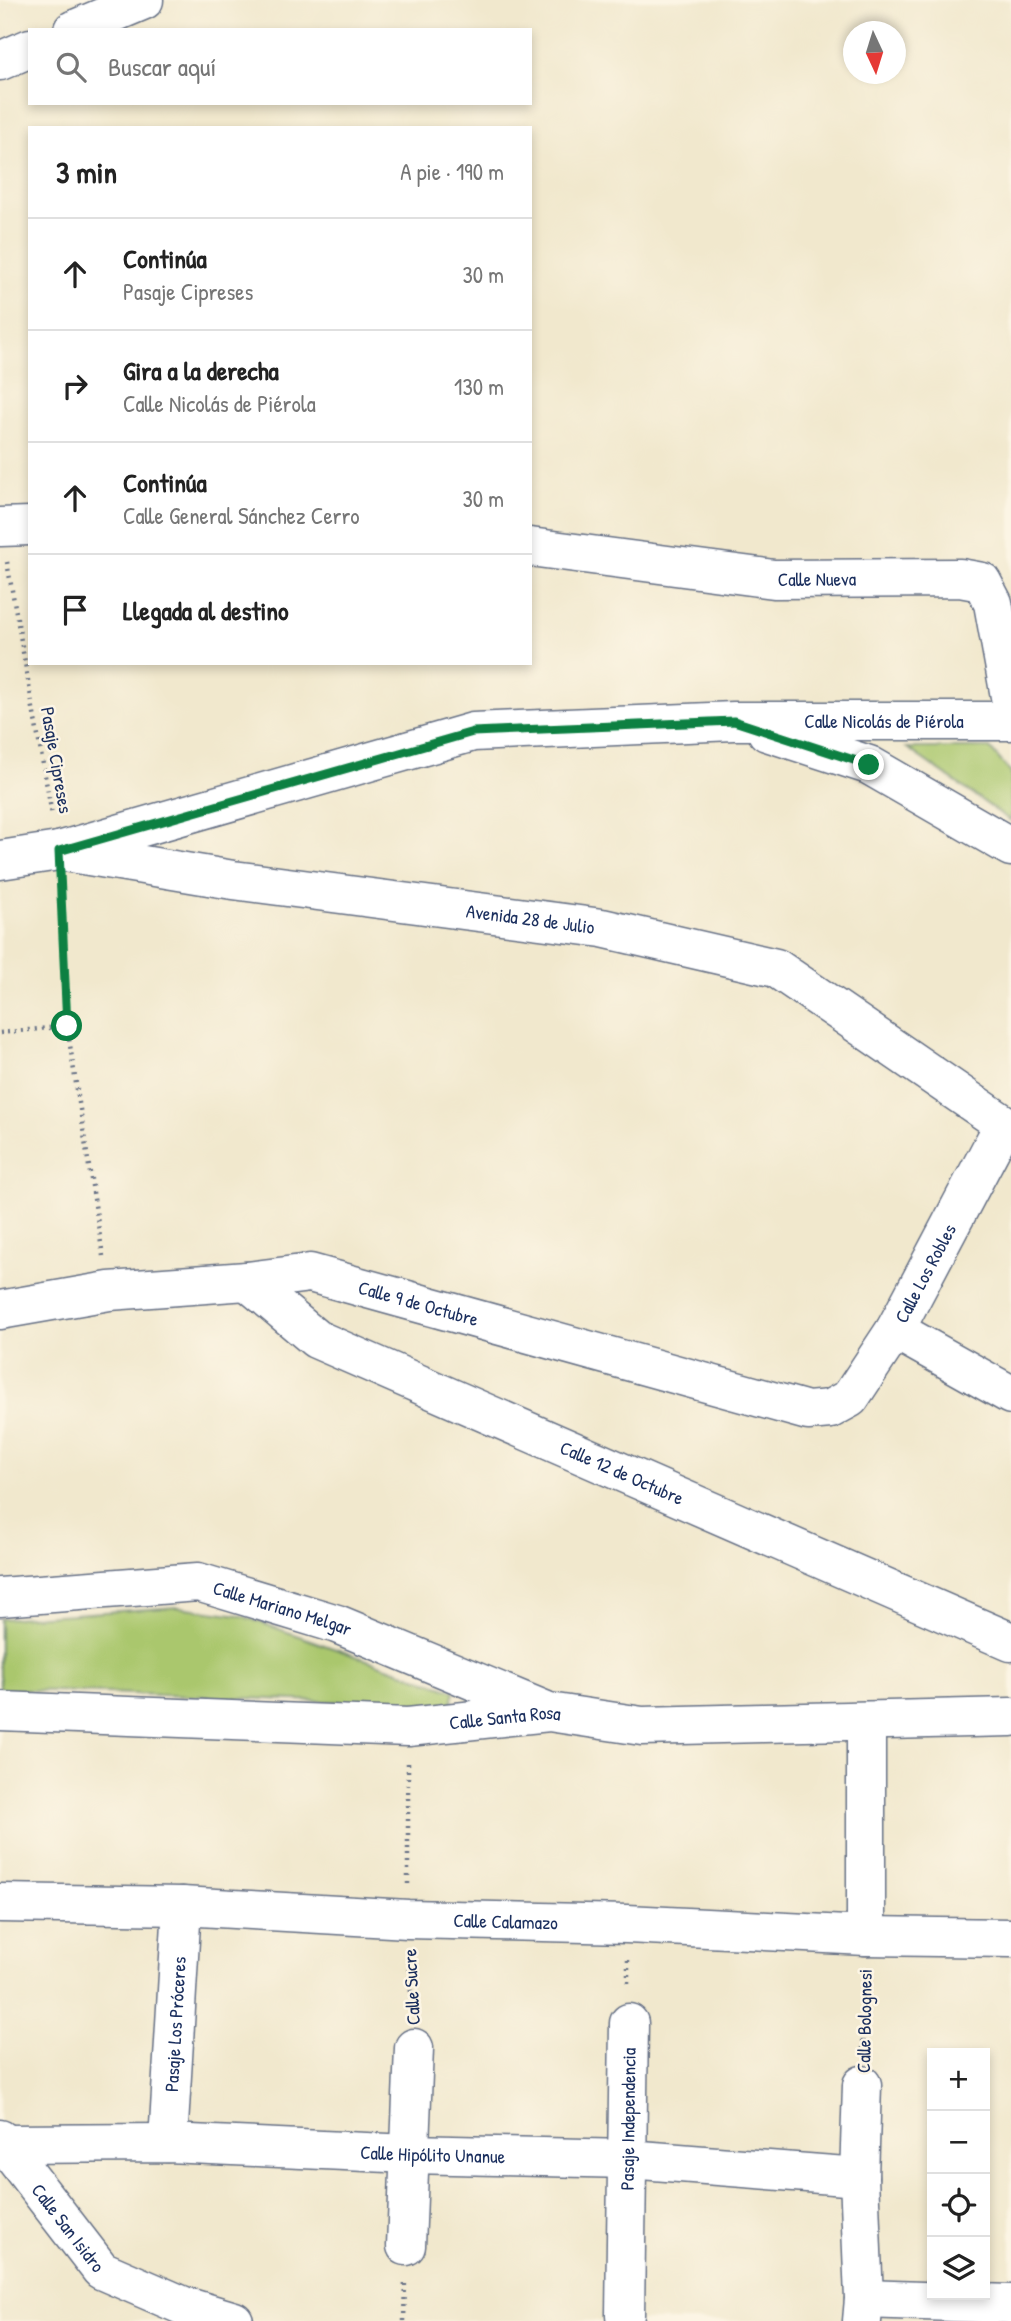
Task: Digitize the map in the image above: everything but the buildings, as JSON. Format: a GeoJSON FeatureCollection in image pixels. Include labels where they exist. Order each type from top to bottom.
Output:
{"type":"FeatureCollection","features":[{"type":"Feature","properties":{"kind":"street"},"geometry":{"type":"LineString","coordinates":[[78,28],[144,0]]}},
{"type":"Feature","properties":{"kind":"street"},"geometry":{"type":"LineString","coordinates":[[0,61],[28,49]]}},
{"type":"Feature","properties":{"kind":"street"},"geometry":{"type":"LineString","coordinates":[[0,527],[28,526]]}},
{"type":"Feature","properties":{"kind":"street","name":"Calle Nueva"},"geometry":{"type":"LineString","coordinates":[[532,547],[774,579],[960,578],[982,582],[993,603],[1011,702]]}},
{"type":"Feature","properties":{"kind":"street"},"geometry":{"type":"LineString","coordinates":[[734,721],[869,765],[1011,847]]}},
{"type":"Feature","properties":{"kind":"street","name":"Calle Nicolás de Piérola"},"geometry":{"type":"LineString","coordinates":[[59,851],[473,732],[734,721],[1011,721]]}},
{"type":"Feature","properties":{"kind":"street","name":"Avenida 28 de Julio"},"geometry":{"type":"LineString","coordinates":[[0,860],[59,851],[233,880],[602,928],[776,968],[1007,1127]]}},
{"type":"Feature","properties":{"kind":"street","name":"Calle Los Robles"},"geometry":{"type":"LineString","coordinates":[[830,1409],[850,1398],[895,1330],[1007,1127]]}},
{"type":"Feature","properties":{"kind":"street","name":"Calle 9 de Octubre"},"geometry":{"type":"LineString","coordinates":[[0,1310],[109,1291],[247,1281],[310,1273],[808,1411],[830,1409]]}},
{"type":"Feature","properties":{"kind":"street","name":"Calle 12 de Octubre"},"geometry":{"type":"LineString","coordinates":[[247,1281],[316,1339],[1011,1642]]}},
{"type":"Feature","properties":{"kind":"street"},"geometry":{"type":"LineString","coordinates":[[895,1330],[1011,1395]]}},
{"type":"Feature","properties":{"kind":"street","name":"Calle Mariano Melgar"},"geometry":{"type":"LineString","coordinates":[[0,1597],[198,1583],[337,1624],[549,1712]]}},
{"type":"Feature","properties":{"kind":"street","name":"Calle Santa Rosa"},"geometry":{"type":"LineString","coordinates":[[0,1711],[408,1727],[549,1712],[642,1726],[1011,1717]]}},
{"type":"Feature","properties":{"kind":"street"},"geometry":{"type":"LineString","coordinates":[[866,1721],[866,1936]]}},
{"type":"Feature","properties":{"kind":"street","name":"Calle Calamazo"},"geometry":{"type":"LineString","coordinates":[[0,1903],[182,1906],[408,1919],[627,1924],[866,1936],[1011,1938]]}},
{"type":"Feature","properties":{"kind":"street","name":"Pasaje Los Próceres"},"geometry":{"type":"LineString","coordinates":[[168,2143],[182,1906]]}},
{"type":"Feature","properties":{"kind":"street","name":"Pasaje Independencia"},"geometry":{"type":"LineString","coordinates":[[625,2315],[629,2023]]}},
{"type":"Feature","properties":{"kind":"street","name":"Calle Sucre"},"geometry":{"type":"LineString","coordinates":[[407,2246],[414,2048]]}},
{"type":"Feature","properties":{"kind":"street","name":"Calle Bolognesi"},"geometry":{"type":"LineString","coordinates":[[862,2085],[859,2177],[863,2310]]}},
{"type":"Feature","properties":{"kind":"street","name":"Calle Hipólito Unanue"},"geometry":{"type":"LineString","coordinates":[[2,2141],[168,2143],[410,2154],[628,2159],[859,2177]]}},
{"type":"Feature","properties":{"kind":"street","name":"Calle San Isidro"},"geometry":{"type":"LineString","coordinates":[[2,2141],[101,2270],[184,2306],[234,2321]]}},
{"type":"Feature","properties":{"kind":"street"},"geometry":{"type":"LineString","coordinates":[[863,2310],[1011,2304]]}},
{"type":"Feature","properties":{"kind":"path","name":"Pasaje Cipreses"},"geometry":{"type":"LineString","coordinates":[[0,527],[59,851],[67,1026],[109,1291]]}},
{"type":"Feature","properties":{"kind":"path"},"geometry":{"type":"LineString","coordinates":[[0,1033],[67,1026]]}},
{"type":"Feature","properties":{"kind":"path","name":"Calle Sucre"},"geometry":{"type":"LineString","coordinates":[[408,1727],[408,1919],[414,2048]]}},
{"type":"Feature","properties":{"kind":"path","name":"Pasaje Independencia"},"geometry":{"type":"LineString","coordinates":[[627,1924],[629,2023]]}},
{"type":"Feature","properties":{"kind":"path","name":"Calle Bolognesi"},"geometry":{"type":"LineString","coordinates":[[862,2085],[866,1936]]}},
{"type":"Feature","properties":{"kind":"green space"},"geometry":{"type":"Polygon","coordinates":[[[907,748],[990,748],[1011,773],[1011,821],[907,748]]]}},
{"type":"Feature","properties":{"kind":"green space"},"geometry":{"type":"Polygon","coordinates":[[[179,1607],[239,1615],[455,1691],[451,1706],[0,1689],[0,1619],[179,1607]]]}},
{"type":"Feature","properties":{"kind":"route"},"geometry":{"type":"LineString","coordinates":[[67,1026],[59,851],[473,732],[734,721],[869,765]]}}]}
